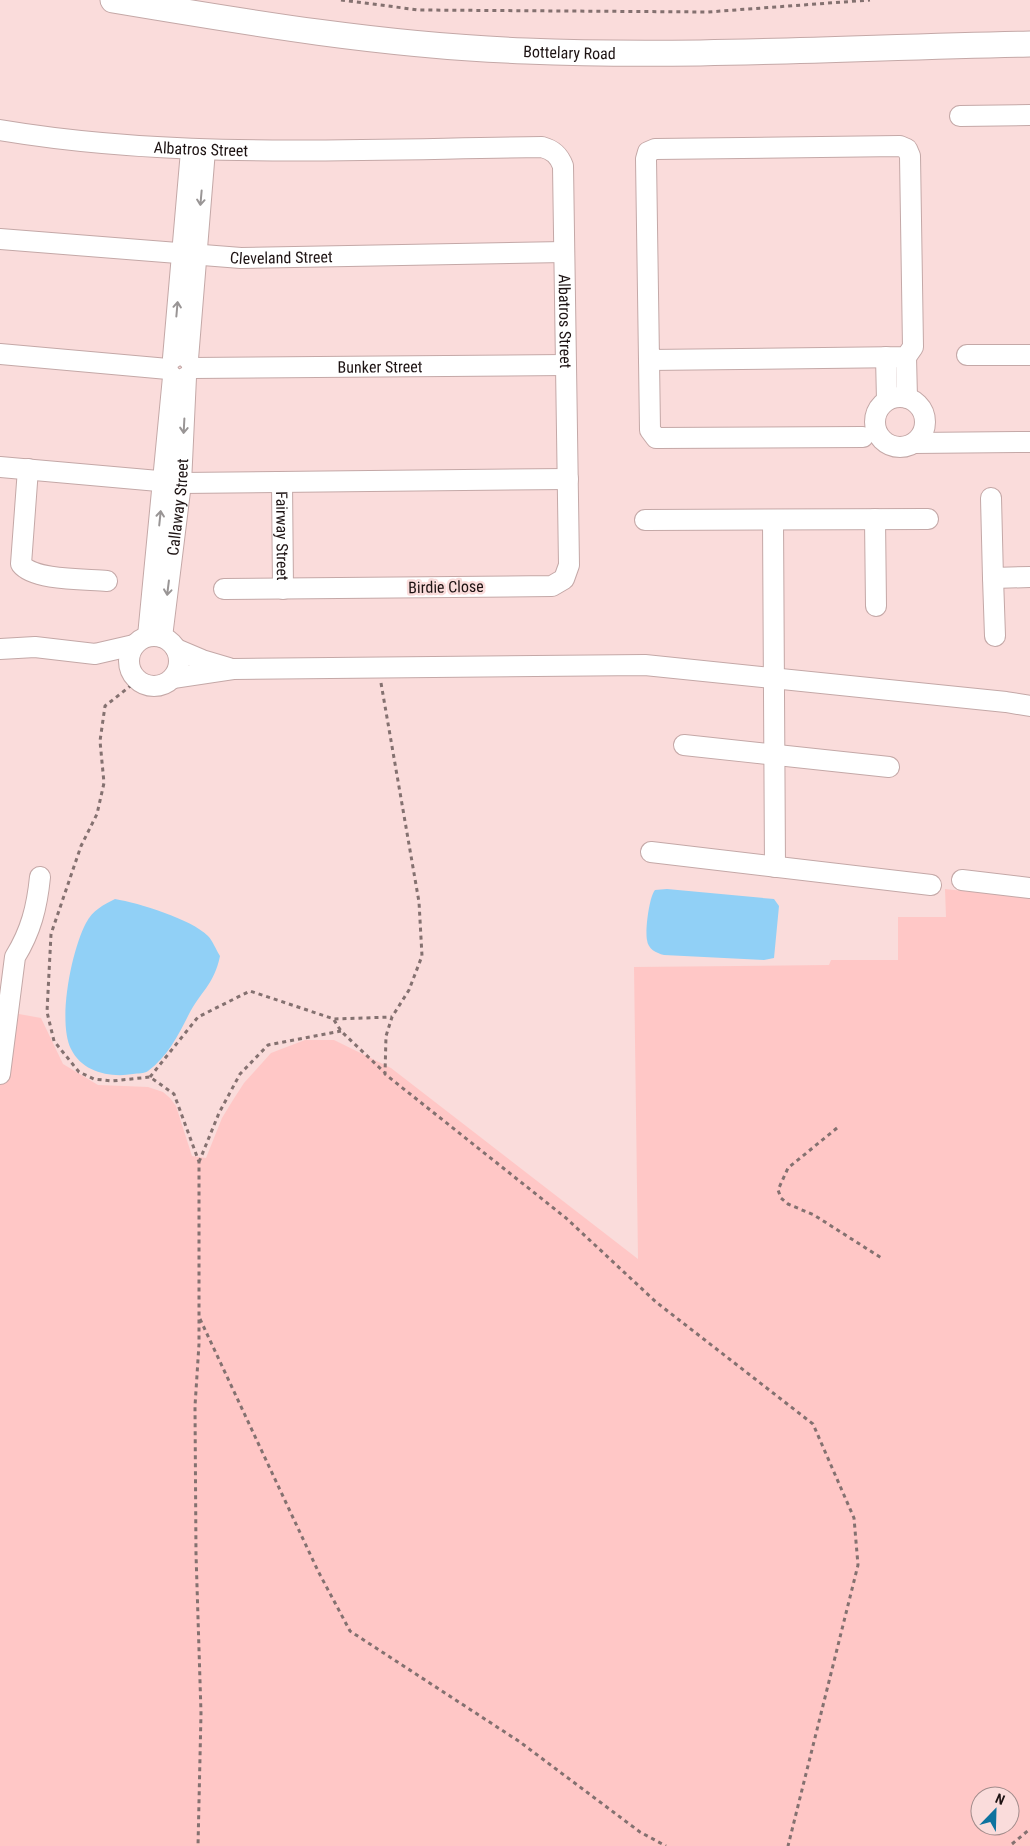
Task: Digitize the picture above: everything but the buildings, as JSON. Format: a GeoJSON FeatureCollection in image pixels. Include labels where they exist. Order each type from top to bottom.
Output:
{"type":"FeatureCollection","features":[{"type":"Feature","properties":{"kind":"main road","name":"Bottelary Road"},"geometry":{"type":"LineString","coordinates":[[113,0],[331,36],[524,51],[681,54],[1030,44]]}},
{"type":"Feature","properties":{"kind":"street"},"geometry":{"type":"LineString","coordinates":[[960,116],[1030,115]]}},
{"type":"Feature","properties":{"kind":"street","name":"Albatros Street"},"geometry":{"type":"LineString","coordinates":[[0,130],[36,136],[198,149],[542,147],[549,149],[561,159],[563,166],[568,479]]}},
{"type":"Feature","properties":{"kind":"street"},"geometry":{"type":"LineString","coordinates":[[863,436],[656,438],[650,430],[646,159],[648,152],[655,149],[900,146],[907,149],[910,156],[913,347],[906,357],[907,398]]}},
{"type":"Feature","properties":{"kind":"street","name":"Callaway Street"},"geometry":{"type":"LineString","coordinates":[[155,642],[172,482],[198,149]]}},
{"type":"Feature","properties":{"kind":"street","name":"Cleveland Street"},"geometry":{"type":"LineString","coordinates":[[0,239],[189,256],[241,258],[564,252]]}},
{"type":"Feature","properties":{"kind":"street","name":"Bunker Street"},"geometry":{"type":"LineString","coordinates":[[0,354],[180,368],[566,365]]}},
{"type":"Feature","properties":{"kind":"street"},"geometry":{"type":"LineString","coordinates":[[967,356],[1030,354]]}},
{"type":"Feature","properties":{"kind":"street"},"geometry":{"type":"LineString","coordinates":[[886,357],[887,400]]}},
{"type":"Feature","properties":{"kind":"street"},"geometry":{"type":"LineString","coordinates":[[649,360],[906,357]]}},
{"type":"Feature","properties":{"kind":"street"},"geometry":{"type":"LineString","coordinates":[[914,443],[923,432],[923,412],[919,406],[907,398],[887,400],[878,410],[875,422],[878,435],[894,446],[944,442],[1030,442]]}},
{"type":"Feature","properties":{"kind":"street"},"geometry":{"type":"LineString","coordinates":[[924,426],[931,436],[944,442]]}},
{"type":"Feature","properties":{"kind":"street"},"geometry":{"type":"LineString","coordinates":[[0,467],[172,482],[568,479]]}},
{"type":"Feature","properties":{"kind":"street"},"geometry":{"type":"LineString","coordinates":[[28,469],[21,564],[26,570],[41,575],[107,581]]}},
{"type":"Feature","properties":{"kind":"street","name":"Birdie Close"},"geometry":{"type":"LineString","coordinates":[[224,589],[552,586],[559,584],[564,579],[569,565],[568,479]]}},
{"type":"Feature","properties":{"kind":"street","name":"Fairway Street"},"geometry":{"type":"LineString","coordinates":[[282,482],[283,589]]}},
{"type":"Feature","properties":{"kind":"street"},"geometry":{"type":"LineString","coordinates":[[991,498],[995,636]]}},
{"type":"Feature","properties":{"kind":"street"},"geometry":{"type":"LineString","coordinates":[[875,519],[876,606]]}},
{"type":"Feature","properties":{"kind":"street"},"geometry":{"type":"LineString","coordinates":[[645,520],[928,519]]}},
{"type":"Feature","properties":{"kind":"street"},"geometry":{"type":"LineString","coordinates":[[773,520],[775,867]]}},
{"type":"Feature","properties":{"kind":"street"},"geometry":{"type":"LineString","coordinates":[[993,578],[1030,577]]}},
{"type":"Feature","properties":{"kind":"street"},"geometry":{"type":"LineString","coordinates":[[136,678],[128,664],[130,651],[155,642]]}},
{"type":"Feature","properties":{"kind":"street"},"geometry":{"type":"LineString","coordinates":[[155,642],[180,661],[173,678]]}},
{"type":"Feature","properties":{"kind":"street"},"geometry":{"type":"LineString","coordinates":[[0,649],[35,647],[95,654],[155,642],[202,660],[233,669]]}},
{"type":"Feature","properties":{"kind":"street"},"geometry":{"type":"LineString","coordinates":[[95,654],[136,678],[156,686],[162,685],[173,678],[233,669],[623,664],[774,678],[1030,706]]}},
{"type":"Feature","properties":{"kind":"street"},"geometry":{"type":"LineString","coordinates":[[1006,702],[1030,700]]}},
{"type":"Feature","properties":{"kind":"street"},"geometry":{"type":"LineString","coordinates":[[684,745],[889,767]]}},
{"type":"Feature","properties":{"kind":"street"},"geometry":{"type":"LineString","coordinates":[[651,852],[930,886]]}},
{"type":"Feature","properties":{"kind":"street"},"geometry":{"type":"LineString","coordinates":[[1,1062],[15,957],[25,941],[35,914],[40,877]]}},
{"type":"Feature","properties":{"kind":"street"},"geometry":{"type":"LineString","coordinates":[[962,880],[1030,888]]}},
{"type":"Feature","properties":{"kind":"path"},"geometry":{"type":"LineString","coordinates":[[341,0],[419,10],[708,12],[870,0]]}},
{"type":"Feature","properties":{"kind":"path"},"geometry":{"type":"LineString","coordinates":[[378,667],[419,902],[422,956],[409,990],[392,1017],[386,1036],[385,1074]]}},
{"type":"Feature","properties":{"kind":"path"},"geometry":{"type":"LineString","coordinates":[[136,678],[105,706],[100,741],[104,783],[97,814],[81,846],[51,934],[47,1012],[54,1041],[79,1072],[94,1080],[112,1081],[150,1077],[174,1094],[199,1162],[198,1316],[195,1406],[196,1554],[201,1713],[198,1846]]}},
{"type":"Feature","properties":{"kind":"path"},"geometry":{"type":"LineString","coordinates":[[150,1077],[198,1017],[250,991],[334,1019],[392,1017]]}},
{"type":"Feature","properties":{"kind":"path"},"geometry":{"type":"LineString","coordinates":[[334,1019],[341,1031],[385,1074],[566,1218],[656,1302],[813,1424],[854,1518],[858,1565],[788,1846]]}},
{"type":"Feature","properties":{"kind":"path"},"geometry":{"type":"LineString","coordinates":[[199,1162],[219,1112],[240,1074],[268,1045],[341,1031]]}},
{"type":"Feature","properties":{"kind":"path"},"geometry":{"type":"LineString","coordinates":[[838,1128],[788,1168],[778,1190],[781,1198],[788,1204],[814,1215],[883,1259]]}},
{"type":"Feature","properties":{"kind":"path"},"geometry":{"type":"LineString","coordinates":[[198,1316],[318,1571],[350,1631],[520,1742],[640,1832],[666,1846]]}},
{"type":"Feature","properties":{"kind":"path"},"geometry":{"type":"LineString","coordinates":[[1012,1844],[1030,1829]]}},
{"type":"Feature","properties":{"kind":"shaded area"},"geometry":{"type":"Polygon","coordinates":[[[945,889],[1030,898],[1030,1846],[0,1846],[0,1048],[8,1012],[41,1018],[63,1064],[98,1085],[148,1087],[163,1092],[176,1106],[192,1156],[206,1158],[222,1118],[233,1100],[244,1083],[271,1053],[305,1040],[334,1040],[391,1068],[638,1259],[634,967],[829,965],[831,960],[898,960],[898,917],[946,917],[945,889]]]}},
{"type":"Feature","properties":{"kind":"water"},"geometry":{"type":"Polygon","coordinates":[[[667,889],[774,899],[779,906],[774,958],[764,960],[664,955],[655,952],[649,946],[647,940],[649,907],[655,890],[667,889]]]}},
{"type":"Feature","properties":{"kind":"water"},"geometry":{"type":"Polygon","coordinates":[[[115,899],[150,908],[190,924],[208,936],[220,956],[214,974],[176,1038],[155,1065],[143,1073],[115,1075],[97,1072],[76,1057],[67,1037],[65,1021],[68,985],[71,967],[81,935],[86,923],[95,911],[115,899]]]}}]}
